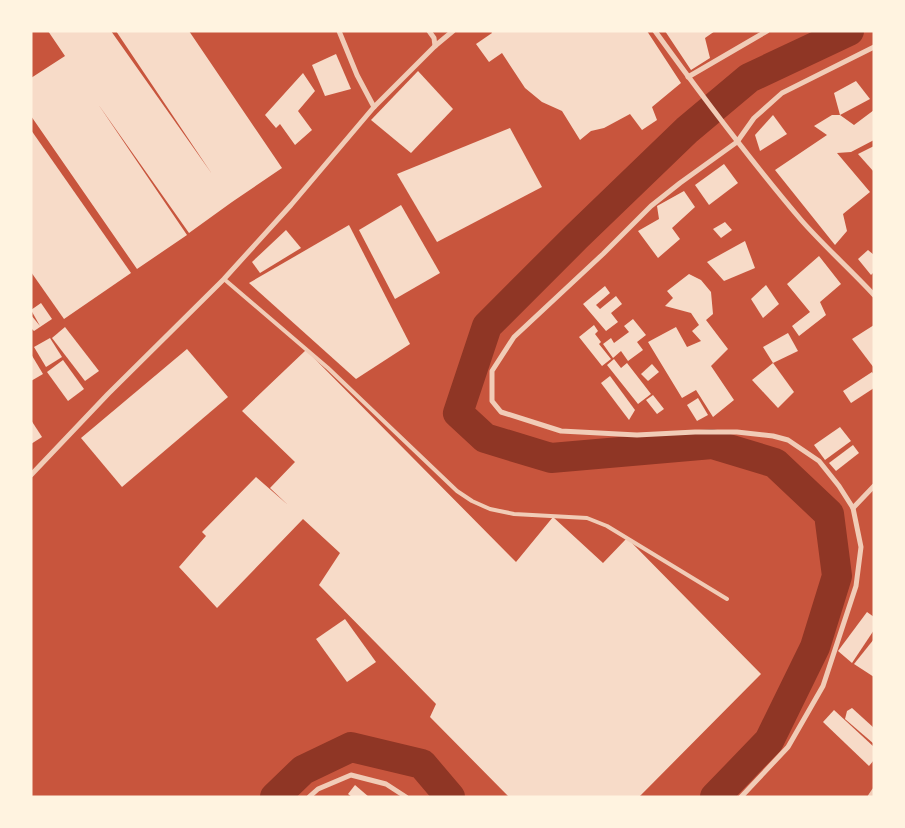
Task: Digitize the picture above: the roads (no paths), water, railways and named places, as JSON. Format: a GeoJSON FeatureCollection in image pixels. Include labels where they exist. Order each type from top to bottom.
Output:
{"type":"FeatureCollection","features":[{"type":"Feature","properties":{"kind":"street"},"geometry":{"type":"LineString","coordinates":[[339,31],[357,75],[374,107]]}},
{"type":"Feature","properties":{"kind":"street"},"geometry":{"type":"LineString","coordinates":[[429,31],[434,38],[436,46]]}},
{"type":"Feature","properties":{"kind":"street"},"geometry":{"type":"LineString","coordinates":[[31,475],[108,394],[224,279],[291,205],[374,107],[453,31]]}},
{"type":"Feature","properties":{"kind":"street"},"geometry":{"type":"LineString","coordinates":[[655,31],[735,140],[804,222],[874,295]]}},
{"type":"Feature","properties":{"kind":"street"},"geometry":{"type":"LineString","coordinates":[[688,77],[767,31]]}},
{"type":"Feature","properties":{"kind":"street"},"geometry":{"type":"LineString","coordinates":[[741,797],[788,747],[823,686],[856,586],[861,547],[853,508],[839,486],[819,461],[788,440],[773,436],[737,432],[637,435],[561,431],[501,412],[492,401],[492,371],[514,337],[604,254],[651,206],[735,140],[754,118],[782,93],[874,48]]}},
{"type":"Feature","properties":{"kind":"street"},"geometry":{"type":"LineString","coordinates":[[853,508],[874,486]]}},
{"type":"Feature","properties":{"kind":"street"},"geometry":{"type":"LineString","coordinates":[[309,797],[318,789],[352,775],[386,784],[406,797]]}},
{"type":"Feature","properties":{"kind":"street"},"geometry":{"type":"LineString","coordinates":[[870,797],[874,791]]}},
{"type":"Feature","properties":{"kind":"lane"},"geometry":{"type":"LineString","coordinates":[[224,279],[328,368],[457,491],[472,501],[490,509],[514,514],[587,518],[607,526],[727,599]]}},
{"type":"Feature","properties":{"kind":"waterway"},"geometry":{"type":"LineString","coordinates":[[715,797],[769,741],[815,647],[837,576],[829,514],[775,463],[712,444],[551,458],[485,438],[458,413],[487,326],[576,237],[687,130],[749,78],[849,31]]}},
{"type":"Feature","properties":{"kind":"waterway"},"geometry":{"type":"LineString","coordinates":[[275,797],[303,770],[351,747],[422,764],[450,797]]}}]}
